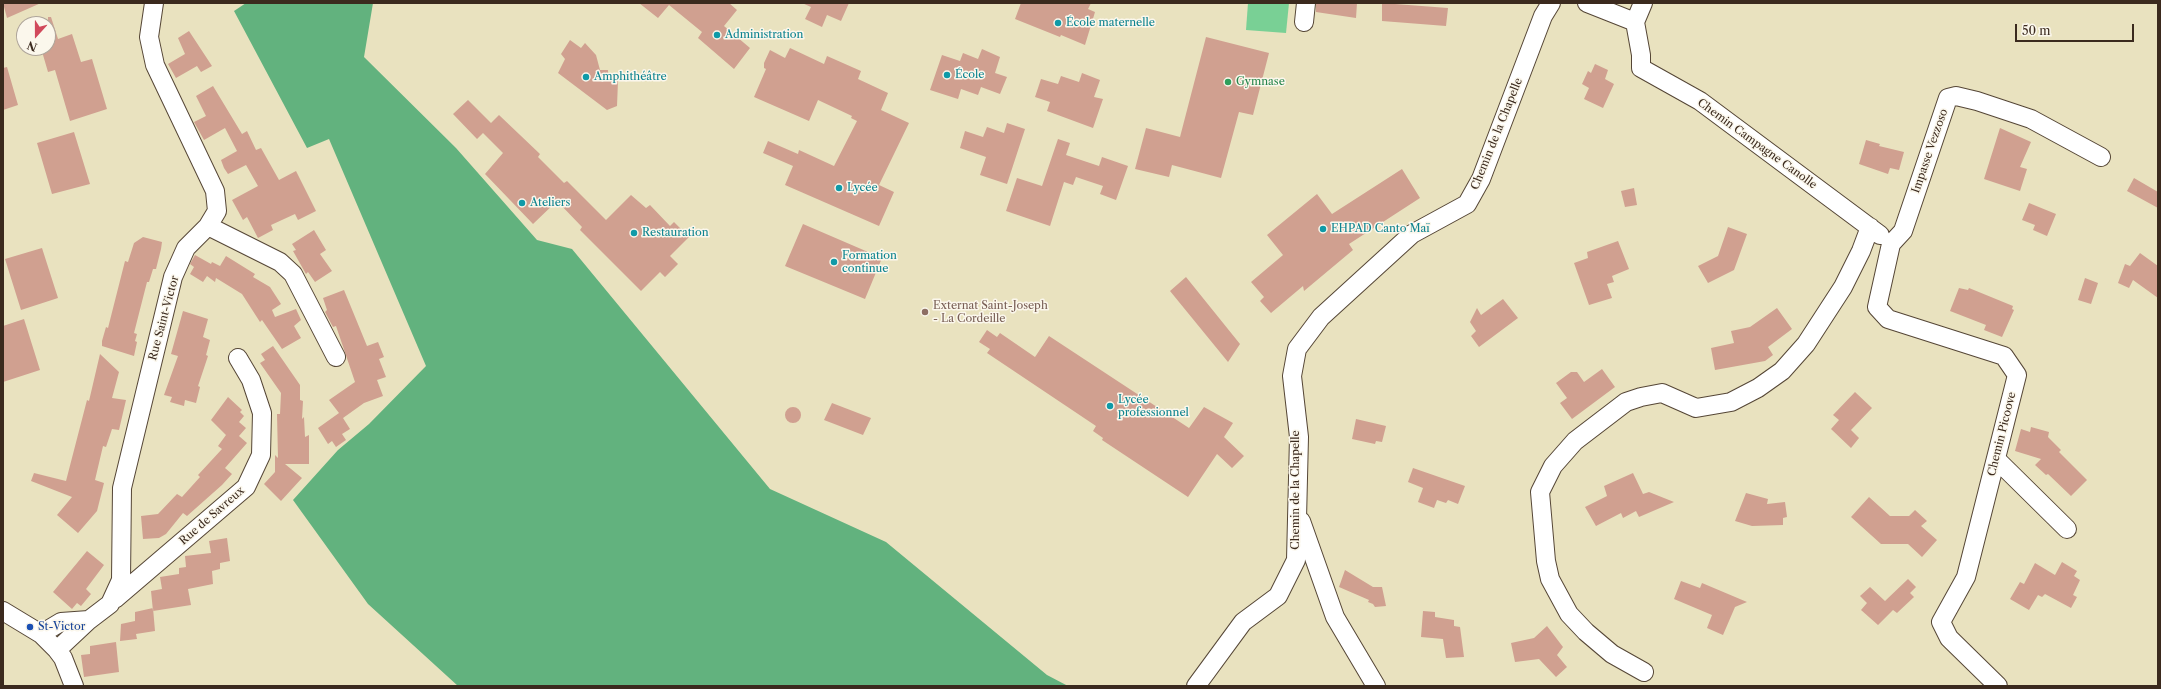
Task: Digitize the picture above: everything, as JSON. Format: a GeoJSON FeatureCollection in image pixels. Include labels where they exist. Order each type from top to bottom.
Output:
{"type":"FeatureCollection","features":[{"type":"Feature","properties":{"kind":"street","name":"Rue Saint-Victor"},"geometry":{"type":"LineString","coordinates":[[57,650],[89,620],[110,604],[121,580],[122,488],[173,277],[186,248],[208,226],[217,211],[216,191],[155,65],[149,37],[154,3]]}},
{"type":"Feature","properties":{"kind":"street"},"geometry":{"type":"LineString","coordinates":[[1304,22],[1306,3]]}},
{"type":"Feature","properties":{"kind":"street","name":"Chemin de la Chapelle"},"geometry":{"type":"LineString","coordinates":[[1196,686],[1243,622],[1278,596],[1296,560],[1299,438],[1292,376],[1297,349],[1321,317],[1412,234],[1467,204],[1481,179],[1543,16],[1551,3]]}},
{"type":"Feature","properties":{"kind":"street"},"geometry":{"type":"LineString","coordinates":[[1587,3],[1635,22],[1643,3]]}},
{"type":"Feature","properties":{"kind":"street","name":"Chemin Campagne Canolle"},"geometry":{"type":"LineString","coordinates":[[1635,22],[1641,55],[1640,68],[1700,101],[1891,244]]}},
{"type":"Feature","properties":{"kind":"street","name":"Impasse Vezzoso"},"geometry":{"type":"LineString","coordinates":[[1891,244],[1903,231],[1948,98],[1956,96],[1977,101],[2031,119],[2101,157]]}},
{"type":"Feature","properties":{"kind":"street"},"geometry":{"type":"LineString","coordinates":[[208,226],[280,262],[293,274],[336,357]]}},
{"type":"Feature","properties":{"kind":"street"},"geometry":{"type":"LineString","coordinates":[[1644,672],[1612,654],[1586,632],[1570,614],[1550,579],[1546,561],[1540,492],[1550,473],[1575,441],[1626,402],[1641,397],[1662,393],[1696,408],[1731,402],[1758,388],[1782,371],[1806,344],[1843,287],[1861,251],[1870,227]]}},
{"type":"Feature","properties":{"kind":"street","name":"Chemin Picoove"},"geometry":{"type":"LineString","coordinates":[[1891,244],[1877,307],[1888,319],[2004,356],[2017,375],[1966,577],[1941,622],[1948,638],[1998,686]]}},
{"type":"Feature","properties":{"kind":"street","name":"Rue de Savreux"},"geometry":{"type":"LineString","coordinates":[[110,604],[246,487],[260,455],[262,413],[251,380],[238,358]]}},
{"type":"Feature","properties":{"kind":"street"},"geometry":{"type":"LineString","coordinates":[[1996,459],[2068,529]]}},
{"type":"Feature","properties":{"kind":"street"},"geometry":{"type":"LineString","coordinates":[[1297,509],[1335,617],[1376,686]]}},
{"type":"Feature","properties":{"kind":"street"},"geometry":{"type":"LineString","coordinates":[[3,612],[41,634],[57,650],[63,658],[74,686]]}},
{"type":"Feature","properties":{"kind":"street"},"geometry":{"type":"LineString","coordinates":[[41,634],[61,622],[89,620]]}},
{"type":"Feature","properties":{"kind":"green space"},"geometry":{"type":"Polygon","coordinates":[[[246,3],[373,3],[364,57],[456,148],[537,240],[572,249],[770,489],[886,542],[1047,675],[1068,686],[458,686],[368,604],[293,500],[338,450],[369,424],[426,366],[329,139],[307,148],[234,11],[246,3]]]}},
{"type":"Feature","properties":{"kind":"green space"},"geometry":{"type":"Polygon","coordinates":[[[1248,3],[1289,3],[1286,33],[1246,30],[1248,3]]]}},
{"type":"Feature","properties":{"kind":"building"},"geometry":{"type":"Polygon","coordinates":[[[3,3],[41,3],[7,18],[3,3]]]}},
{"type":"Feature","properties":{"kind":"building","name":"Administration"},"geometry":{"type":"Polygon","coordinates":[[[639,3],[729,3],[737,10],[724,26],[750,48],[734,69],[698,38],[702,32],[669,5],[658,18],[639,3]]]}},
{"type":"Feature","properties":{"kind":"building"},"geometry":{"type":"Polygon","coordinates":[[[802,3],[849,3],[841,21],[827,15],[822,27],[805,19],[811,7],[802,3]]]}},
{"type":"Feature","properties":{"kind":"building","name":"École maternelle"},"geometry":{"type":"Polygon","coordinates":[[[1021,3],[1091,3],[1088,9],[1095,12],[1085,45],[1061,35],[1060,37],[1015,19],[1021,3]]]}},
{"type":"Feature","properties":{"kind":"building"},"geometry":{"type":"Polygon","coordinates":[[[1316,3],[1357,3],[1356,18],[1316,12],[1316,3]]]}},
{"type":"Feature","properties":{"kind":"building"},"geometry":{"type":"Polygon","coordinates":[[[1382,3],[1448,8],[1446,26],[1382,21],[1382,3]]]}},
{"type":"Feature","properties":{"kind":"building"},"geometry":{"type":"Polygon","coordinates":[[[189,31],[212,66],[201,72],[197,66],[176,78],[168,64],[185,54],[178,38],[189,31]]]}},
{"type":"Feature","properties":{"kind":"building"},"geometry":{"type":"Polygon","coordinates":[[[56,33],[58,39],[72,34],[81,62],[92,59],[107,109],[70,121],[55,70],[48,72],[43,56],[56,56],[56,33]]]}},
{"type":"Feature","properties":{"kind":"building","name":"Gymnase"},"geometry":{"type":"Polygon","coordinates":[[[1206,37],[1269,53],[1253,115],[1239,112],[1221,178],[1172,165],[1169,177],[1135,169],[1146,128],[1180,137],[1206,37]]]}},
{"type":"Feature","properties":{"kind":"building","name":"Amphithéâtre"},"geometry":{"type":"Polygon","coordinates":[[[570,40],[581,48],[585,43],[596,55],[600,70],[608,70],[608,81],[618,81],[617,106],[607,110],[558,73],[565,59],[561,54],[570,40]]]}},
{"type":"Feature","properties":{"kind":"building"},"geometry":{"type":"Polygon","coordinates":[[[790,48],[824,64],[827,56],[861,71],[858,79],[888,93],[881,110],[909,123],[879,185],[894,192],[879,226],[785,185],[793,166],[763,153],[768,141],[798,154],[799,150],[834,166],[857,121],[851,118],[852,116],[818,100],[809,121],[754,97],[766,69],[764,68],[764,63],[770,50],[785,58],[790,48]]]}},
{"type":"Feature","properties":{"kind":"building","name":"École"},"geometry":{"type":"Polygon","coordinates":[[[982,49],[1000,57],[995,73],[1007,77],[1000,94],[981,87],[978,95],[961,89],[958,99],[930,90],[942,55],[960,61],[963,53],[978,59],[982,49]]]}},
{"type":"Feature","properties":{"kind":"building"},"geometry":{"type":"Polygon","coordinates":[[[1595,64],[1608,70],[1605,79],[1614,84],[1603,108],[1584,99],[1589,88],[1582,84],[1588,71],[1591,73],[1595,64]]]}},
{"type":"Feature","properties":{"kind":"building"},"geometry":{"type":"Polygon","coordinates":[[[7,67],[18,105],[3,110],[3,68],[7,67]]]}},
{"type":"Feature","properties":{"kind":"building"},"geometry":{"type":"Polygon","coordinates":[[[1082,73],[1100,80],[1094,97],[1103,99],[1093,128],[1047,111],[1050,102],[1035,97],[1041,79],[1058,84],[1061,76],[1079,82],[1082,73]]]}},
{"type":"Feature","properties":{"kind":"building"},"geometry":{"type":"Polygon","coordinates":[[[213,86],[242,134],[247,131],[256,150],[261,148],[279,180],[296,171],[316,211],[298,220],[295,214],[271,225],[273,230],[258,238],[247,217],[243,220],[232,200],[258,186],[246,165],[228,174],[224,168],[221,160],[237,151],[225,128],[204,140],[194,122],[206,116],[196,96],[213,86]]]}},
{"type":"Feature","properties":{"kind":"building"},"geometry":{"type":"Polygon","coordinates":[[[468,100],[491,123],[499,115],[540,154],[538,157],[564,183],[567,181],[606,220],[631,195],[646,208],[650,205],[670,226],[674,222],[689,237],[670,256],[678,264],[665,277],[660,272],[641,291],[580,230],[582,227],[557,201],[533,224],[485,174],[503,153],[483,133],[477,139],[453,114],[468,100]]]}},
{"type":"Feature","properties":{"kind":"building"},"geometry":{"type":"Polygon","coordinates":[[[1007,123],[1025,129],[1007,184],[980,175],[986,157],[960,148],[965,131],[983,137],[987,127],[1004,133],[1007,123]]]}},
{"type":"Feature","properties":{"kind":"building"},"geometry":{"type":"Polygon","coordinates":[[[2000,128],[2031,142],[2020,167],[2027,169],[2020,191],[1984,179],[2000,128]]]}},
{"type":"Feature","properties":{"kind":"building"},"geometry":{"type":"Polygon","coordinates":[[[74,132],[90,184],[52,194],[37,143],[74,132]]]}},
{"type":"Feature","properties":{"kind":"building"},"geometry":{"type":"Polygon","coordinates":[[[1058,139],[1070,143],[1066,155],[1099,166],[1102,157],[1128,166],[1116,200],[1100,194],[1103,186],[1076,177],[1073,185],[1064,182],[1050,226],[1006,211],[1017,178],[1042,186],[1058,139]]]}},
{"type":"Feature","properties":{"kind":"building"},"geometry":{"type":"Polygon","coordinates":[[[1866,140],[1880,144],[1879,146],[1904,152],[1899,170],[1890,168],[1888,174],[1859,164],[1866,140]]]}},
{"type":"Feature","properties":{"kind":"building","name":"EHPAD Canto Maï"},"geometry":{"type":"Polygon","coordinates":[[[1402,169],[1420,198],[1349,244],[1353,250],[1304,291],[1303,286],[1271,313],[1260,301],[1264,297],[1251,282],[1283,255],[1267,235],[1317,194],[1332,214],[1402,169]]]}},
{"type":"Feature","properties":{"kind":"building"},"geometry":{"type":"Polygon","coordinates":[[[2134,178],[2158,192],[2158,208],[2127,191],[2134,178]]]}},
{"type":"Feature","properties":{"kind":"building"},"geometry":{"type":"Polygon","coordinates":[[[1634,188],[1637,205],[1625,207],[1621,191],[1634,188]]]}},
{"type":"Feature","properties":{"kind":"building"},"geometry":{"type":"Polygon","coordinates":[[[2029,203],[2056,214],[2047,236],[2033,230],[2035,225],[2022,220],[2029,203]]]}},
{"type":"Feature","properties":{"kind":"building","name":"Formation continue"},"geometry":{"type":"Polygon","coordinates":[[[803,224],[882,258],[865,299],[785,266],[803,224]]]}},
{"type":"Feature","properties":{"kind":"building"},"geometry":{"type":"Polygon","coordinates":[[[1728,227],[1747,234],[1734,270],[1708,283],[1698,266],[1718,256],[1728,227]]]}},
{"type":"Feature","properties":{"kind":"building"},"geometry":{"type":"Polygon","coordinates":[[[314,230],[326,250],[320,254],[332,271],[315,282],[308,272],[306,274],[293,251],[296,250],[292,244],[314,230]]]}},
{"type":"Feature","properties":{"kind":"building"},"geometry":{"type":"Polygon","coordinates":[[[143,237],[162,242],[156,269],[153,269],[149,282],[147,282],[134,333],[137,334],[135,341],[137,342],[134,356],[102,346],[102,341],[106,327],[108,328],[125,261],[128,262],[134,243],[143,237]]]}},
{"type":"Feature","properties":{"kind":"building"},"geometry":{"type":"Polygon","coordinates":[[[1618,241],[1629,269],[1612,276],[1614,282],[1607,284],[1612,298],[1589,305],[1574,263],[1588,258],[1587,252],[1618,241]]]}},
{"type":"Feature","properties":{"kind":"building"},"geometry":{"type":"Polygon","coordinates":[[[42,248],[58,298],[21,310],[5,259],[42,248]]]}},
{"type":"Feature","properties":{"kind":"building"},"geometry":{"type":"Polygon","coordinates":[[[2140,253],[2158,266],[2158,298],[2133,280],[2129,288],[2118,283],[2125,264],[2130,266],[2140,253]]]}},
{"type":"Feature","properties":{"kind":"building"},"geometry":{"type":"Polygon","coordinates":[[[195,255],[211,264],[212,262],[220,266],[226,256],[255,274],[253,277],[270,287],[281,304],[272,310],[275,317],[296,309],[301,320],[294,326],[301,338],[282,349],[262,320],[260,322],[242,294],[216,278],[215,282],[207,276],[203,282],[190,274],[194,267],[190,264],[195,255]]]}},
{"type":"Feature","properties":{"kind":"building"},"geometry":{"type":"Polygon","coordinates":[[[1186,277],[1240,344],[1228,362],[1170,291],[1186,277]]]}},
{"type":"Feature","properties":{"kind":"building"},"geometry":{"type":"Polygon","coordinates":[[[2085,278],[2098,283],[2091,304],[2078,300],[2085,278]]]}},
{"type":"Feature","properties":{"kind":"building"},"geometry":{"type":"Polygon","coordinates":[[[1959,288],[1968,290],[1969,288],[2013,306],[2012,309],[2014,310],[2002,337],[1984,330],[1986,325],[1950,311],[1959,288]]]}},
{"type":"Feature","properties":{"kind":"building"},"geometry":{"type":"Polygon","coordinates":[[[344,290],[367,346],[378,342],[384,357],[379,359],[386,377],[377,380],[383,396],[364,403],[343,418],[350,429],[342,434],[346,440],[336,447],[332,441],[328,444],[318,428],[339,413],[329,400],[355,382],[336,326],[333,327],[325,312],[327,310],[323,298],[344,290]]]}},
{"type":"Feature","properties":{"kind":"building"},"geometry":{"type":"Polygon","coordinates":[[[1503,299],[1518,318],[1479,347],[1471,336],[1476,331],[1470,322],[1477,308],[1481,315],[1503,299]]]}},
{"type":"Feature","properties":{"kind":"building"},"geometry":{"type":"Polygon","coordinates":[[[1777,308],[1792,329],[1768,347],[1773,355],[1765,361],[1715,370],[1711,348],[1734,343],[1731,331],[1750,327],[1777,308]]]}},
{"type":"Feature","properties":{"kind":"building"},"geometry":{"type":"Polygon","coordinates":[[[183,311],[208,319],[203,337],[210,340],[206,355],[208,356],[198,386],[200,387],[196,403],[185,400],[184,406],[170,402],[172,397],[164,395],[178,356],[171,354],[183,311]]]}},
{"type":"Feature","properties":{"kind":"building"},"geometry":{"type":"Polygon","coordinates":[[[24,319],[40,370],[3,382],[3,326],[24,319]]]}},
{"type":"Feature","properties":{"kind":"building","name":"Lycée professionnel"},"geometry":{"type":"Polygon","coordinates":[[[987,330],[997,337],[1000,333],[1035,357],[1049,336],[1189,428],[1204,407],[1233,423],[1224,437],[1244,456],[1232,468],[1217,454],[1188,497],[1102,440],[1103,438],[1093,431],[1096,426],[987,353],[990,349],[979,342],[987,330]]]}},
{"type":"Feature","properties":{"kind":"building"},"geometry":{"type":"Polygon","coordinates":[[[273,346],[300,385],[300,400],[303,401],[302,419],[304,417],[305,437],[309,435],[309,464],[285,464],[302,478],[281,501],[264,484],[275,472],[275,455],[278,458],[277,414],[280,414],[281,393],[260,363],[265,360],[261,354],[273,346]]]}},
{"type":"Feature","properties":{"kind":"building"},"geometry":{"type":"Polygon","coordinates":[[[100,354],[119,372],[112,398],[126,400],[119,430],[112,429],[106,447],[103,446],[95,480],[104,483],[97,511],[78,533],[57,515],[72,497],[31,481],[34,473],[66,481],[87,400],[89,401],[100,354]]]}},
{"type":"Feature","properties":{"kind":"building"},"geometry":{"type":"Polygon","coordinates":[[[1602,369],[1615,387],[1572,419],[1560,403],[1567,398],[1556,383],[1571,372],[1577,372],[1584,382],[1602,369]]]}},
{"type":"Feature","properties":{"kind":"building"},"geometry":{"type":"Polygon","coordinates":[[[1855,392],[1872,408],[1851,430],[1859,438],[1851,448],[1831,429],[1839,420],[1833,415],[1855,392]]]}},
{"type":"Feature","properties":{"kind":"building"},"geometry":{"type":"Polygon","coordinates":[[[228,397],[242,410],[240,412],[244,416],[239,422],[246,428],[239,436],[247,443],[225,468],[232,474],[222,485],[187,516],[183,513],[166,534],[159,538],[143,539],[141,516],[158,514],[177,494],[182,497],[200,477],[198,475],[222,449],[218,446],[226,435],[211,420],[228,397]]]}},
{"type":"Feature","properties":{"kind":"building"},"geometry":{"type":"Polygon","coordinates":[[[832,403],[871,418],[863,435],[824,420],[832,403]]]}},
{"type":"Feature","properties":{"kind":"building"},"geometry":{"type":"Polygon","coordinates":[[[793,407],[799,409],[801,415],[799,421],[793,423],[787,421],[785,415],[787,409],[793,407]]]}},
{"type":"Feature","properties":{"kind":"building"},"geometry":{"type":"Polygon","coordinates":[[[1356,419],[1386,426],[1382,442],[1376,441],[1375,444],[1352,439],[1356,419]]]}},
{"type":"Feature","properties":{"kind":"building"},"geometry":{"type":"Polygon","coordinates":[[[2031,427],[2049,432],[2048,437],[2061,450],[2059,452],[2087,480],[2071,496],[2048,474],[2046,475],[2035,465],[2041,459],[2015,451],[2021,429],[2030,432],[2031,427]]]}},
{"type":"Feature","properties":{"kind":"building"},"geometry":{"type":"Polygon","coordinates":[[[1413,468],[1465,486],[1458,504],[1448,500],[1446,503],[1437,500],[1434,508],[1418,502],[1423,488],[1408,482],[1413,468]]]}},
{"type":"Feature","properties":{"kind":"building"},"geometry":{"type":"Polygon","coordinates":[[[1633,473],[1643,494],[1649,492],[1674,502],[1639,517],[1636,511],[1623,518],[1621,513],[1596,526],[1585,507],[1607,496],[1604,486],[1633,473]]]}},
{"type":"Feature","properties":{"kind":"building"},"geometry":{"type":"Polygon","coordinates":[[[1746,493],[1768,499],[1767,504],[1785,502],[1787,517],[1783,518],[1783,525],[1752,526],[1735,521],[1746,493]]]}},
{"type":"Feature","properties":{"kind":"building"},"geometry":{"type":"Polygon","coordinates":[[[1869,497],[1890,516],[1909,516],[1915,510],[1927,521],[1921,526],[1937,540],[1922,557],[1908,544],[1881,544],[1851,517],[1869,497]]]}},
{"type":"Feature","properties":{"kind":"building"},"geometry":{"type":"Polygon","coordinates":[[[227,538],[230,561],[220,563],[220,569],[212,571],[213,584],[188,589],[191,605],[153,611],[151,591],[162,589],[160,577],[179,574],[179,568],[186,567],[185,556],[211,553],[209,541],[227,538]]]}},
{"type":"Feature","properties":{"kind":"building"},"geometry":{"type":"Polygon","coordinates":[[[87,551],[104,565],[86,589],[91,594],[81,606],[77,603],[72,609],[53,592],[87,551]]]}},
{"type":"Feature","properties":{"kind":"building"},"geometry":{"type":"Polygon","coordinates":[[[2062,562],[2077,571],[2074,576],[2080,580],[2073,595],[2077,597],[2071,608],[2045,594],[2042,597],[2038,595],[2029,610],[2010,599],[2020,582],[2024,584],[2035,563],[2055,575],[2062,562]]]}},
{"type":"Feature","properties":{"kind":"building"},"geometry":{"type":"Polygon","coordinates":[[[1345,570],[1373,587],[1382,587],[1386,606],[1375,607],[1373,604],[1368,602],[1369,600],[1339,587],[1345,570]]]}},
{"type":"Feature","properties":{"kind":"building"},"geometry":{"type":"Polygon","coordinates":[[[1908,579],[1916,587],[1910,593],[1914,597],[1897,613],[1893,610],[1878,625],[1861,610],[1867,603],[1860,596],[1870,587],[1885,601],[1908,579]]]}},
{"type":"Feature","properties":{"kind":"building"},"geometry":{"type":"Polygon","coordinates":[[[1681,581],[1700,588],[1702,583],[1747,602],[1735,607],[1723,635],[1707,628],[1712,615],[1674,599],[1681,581]]]}},
{"type":"Feature","properties":{"kind":"building"},"geometry":{"type":"Polygon","coordinates":[[[153,608],[155,631],[136,634],[137,639],[120,641],[121,624],[135,621],[135,612],[153,608]]]}},
{"type":"Feature","properties":{"kind":"building"},"geometry":{"type":"Polygon","coordinates":[[[1423,611],[1435,612],[1435,617],[1454,620],[1454,626],[1460,627],[1464,657],[1446,658],[1443,639],[1421,637],[1423,611]]]}},
{"type":"Feature","properties":{"kind":"building"},"geometry":{"type":"Polygon","coordinates":[[[1547,626],[1563,647],[1557,655],[1567,667],[1556,677],[1539,659],[1515,662],[1511,643],[1534,638],[1547,626]]]}},
{"type":"Feature","properties":{"kind":"building"},"geometry":{"type":"Polygon","coordinates":[[[116,642],[119,672],[84,677],[81,655],[90,654],[90,646],[116,642]]]}},
{"type":"Feature","properties":{"kind":"place","name":"École maternelle"},"geometry":{"type":"Point","coordinates":[1058,23]}},
{"type":"Feature","properties":{"kind":"place","name":"Administration"},"geometry":{"type":"Point","coordinates":[717,35]}},
{"type":"Feature","properties":{"kind":"place","name":"École"},"geometry":{"type":"Point","coordinates":[947,75]}},
{"type":"Feature","properties":{"kind":"place","name":"Amphithéâtre"},"geometry":{"type":"Point","coordinates":[586,77]}},
{"type":"Feature","properties":{"kind":"place","name":"Gymnase"},"geometry":{"type":"Point","coordinates":[1228,82]}},
{"type":"Feature","properties":{"kind":"place","name":"Lycée"},"geometry":{"type":"Point","coordinates":[839,188]}},
{"type":"Feature","properties":{"kind":"place","name":"Ateliers"},"geometry":{"type":"Point","coordinates":[522,203]}},
{"type":"Feature","properties":{"kind":"place","name":"EHPAD Canto Maï"},"geometry":{"type":"Point","coordinates":[1323,229]}},
{"type":"Feature","properties":{"kind":"place","name":"Restauration"},"geometry":{"type":"Point","coordinates":[634,233]}},
{"type":"Feature","properties":{"kind":"place","name":"Formation continue"},"geometry":{"type":"Point","coordinates":[834,262]}},
{"type":"Feature","properties":{"kind":"place","name":"Externat Saint-Joseph - La Cordeille"},"geometry":{"type":"Point","coordinates":[925,312]}},
{"type":"Feature","properties":{"kind":"place","name":"Lycée professionnel"},"geometry":{"type":"Point","coordinates":[1110,406]}},
{"type":"Feature","properties":{"kind":"place","name":"St-Victor"},"geometry":{"type":"Point","coordinates":[30,627]}}]}
